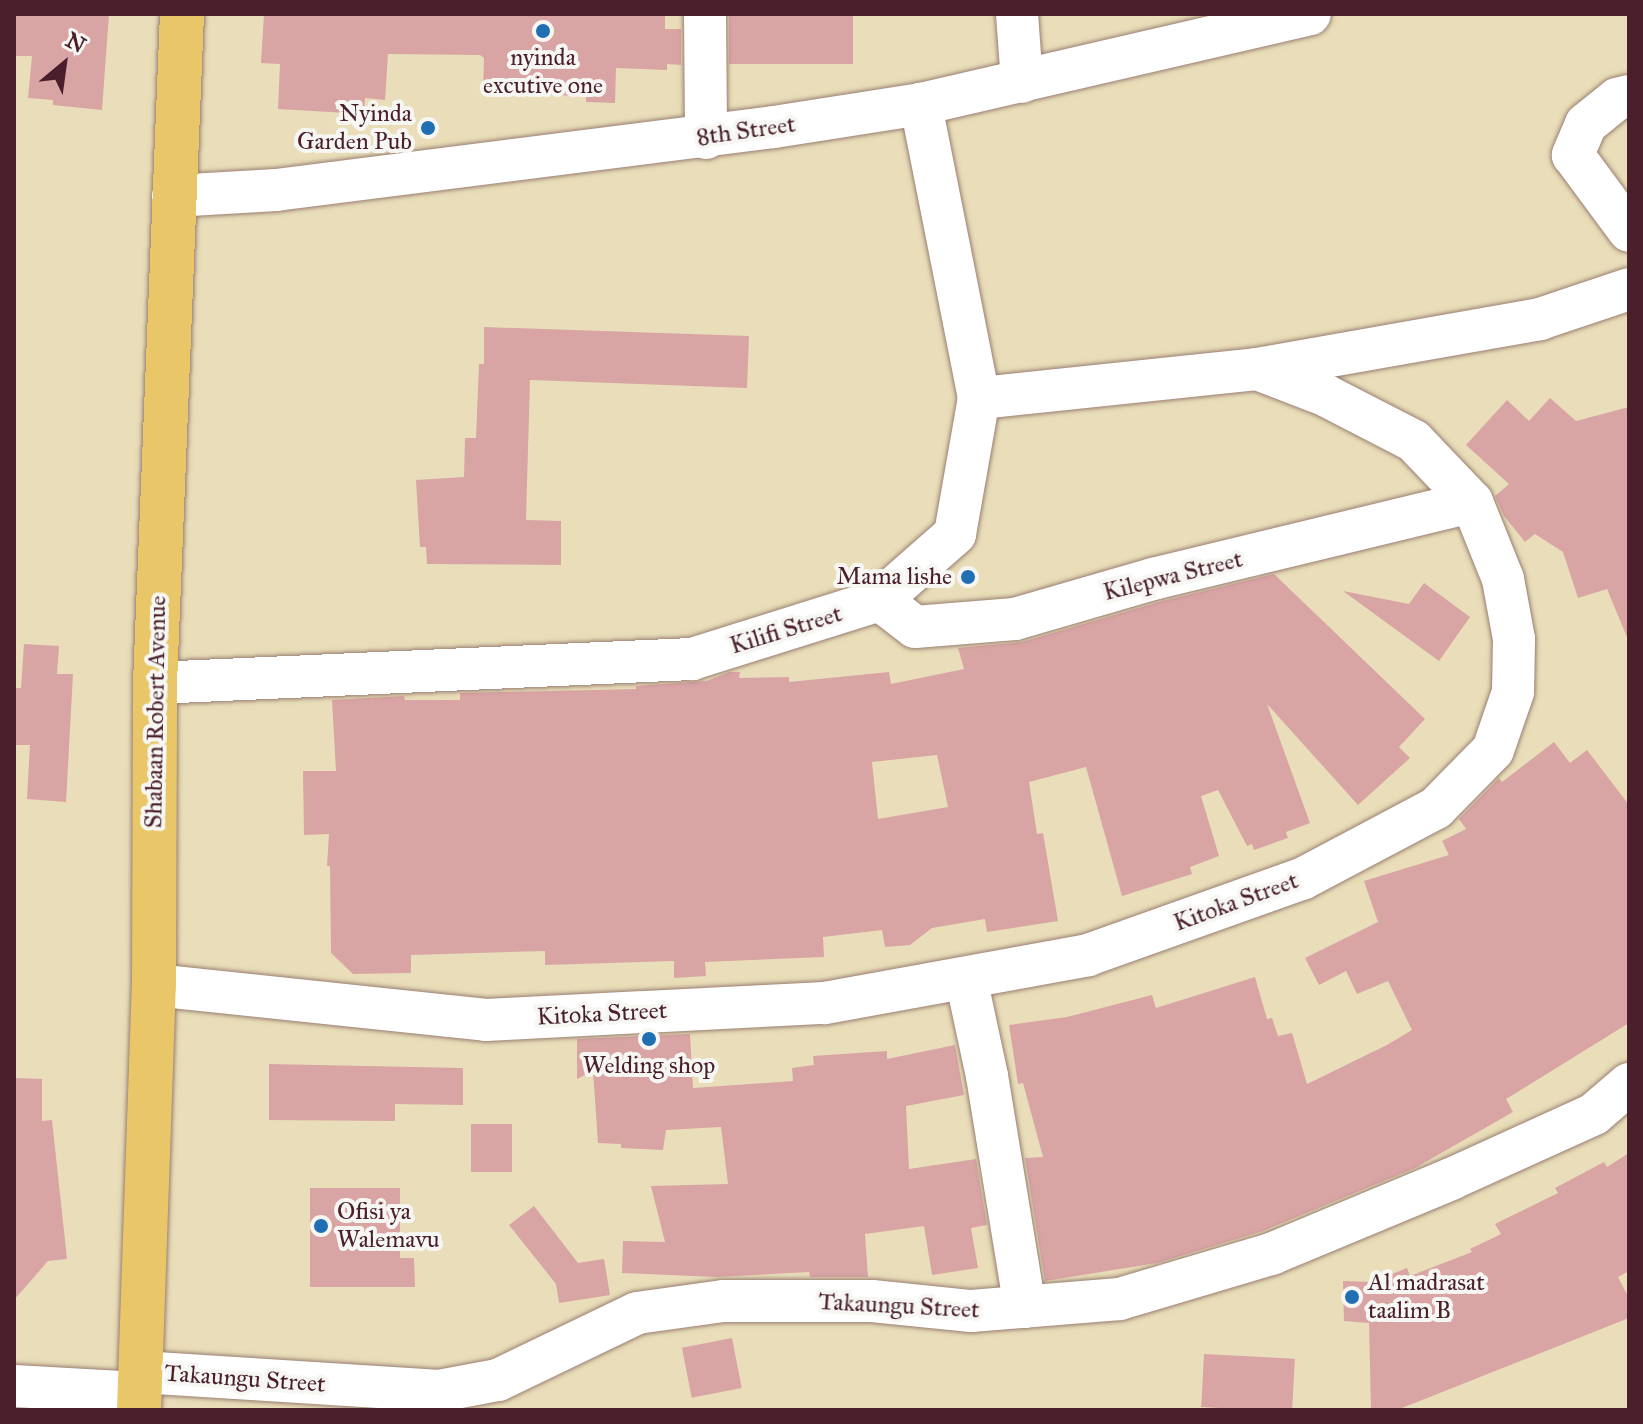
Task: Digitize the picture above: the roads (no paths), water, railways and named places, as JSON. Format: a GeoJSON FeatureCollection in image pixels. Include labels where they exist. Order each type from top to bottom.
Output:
{"type":"FeatureCollection","features":[{"type":"Feature","properties":{"kind":"main road","name":"Shabaan Robert Avenue"},"geometry":{"type":"LineString","coordinates":[[140,1392],[154,985],[155,683],[182,14]]}},
{"type":"Feature","properties":{"kind":"street"},"geometry":{"type":"LineString","coordinates":[[705,14],[706,138]]}},
{"type":"Feature","properties":{"kind":"street"},"geometry":{"type":"LineString","coordinates":[[1017,14],[1022,82]]}},
{"type":"Feature","properties":{"kind":"street","name":"8th Street"},"geometry":{"type":"LineString","coordinates":[[173,196],[276,190],[533,155],[706,138],[921,104],[1310,14]]}},
{"type":"Feature","properties":{"kind":"street"},"geometry":{"type":"LineString","coordinates":[[1629,96],[1617,99],[1586,124],[1573,155],[1629,231]]}},
{"type":"Feature","properties":{"kind":"street","name":"Kilifi Street"},"geometry":{"type":"LineString","coordinates":[[155,683],[692,659],[880,600],[955,534],[979,398],[921,104]]}},
{"type":"Feature","properties":{"kind":"street"},"geometry":{"type":"LineString","coordinates":[[1257,369],[1540,319],[1629,289]]}},
{"type":"Feature","properties":{"kind":"street","name":"Kitoka Street"},"geometry":{"type":"LineString","coordinates":[[154,985],[486,1020],[825,1003],[1088,955],[1302,879],[1436,808],[1493,750],[1513,692],[1514,639],[1503,579],[1472,502],[1414,441],[1327,396],[1257,369],[979,398]]}},
{"type":"Feature","properties":{"kind":"street","name":"Kilepwa Street"},"geometry":{"type":"LineString","coordinates":[[880,600],[915,627],[1015,619],[1153,579],[1472,502]]}},
{"type":"Feature","properties":{"kind":"street"},"geometry":{"type":"LineString","coordinates":[[966,978],[987,1076],[1025,1307]]}},
{"type":"Feature","properties":{"kind":"street","name":"Takaungu Street"},"geometry":{"type":"LineString","coordinates":[[14,1386],[140,1392],[439,1391],[498,1380],[637,1313],[666,1309],[753,1301],[872,1301],[971,1311],[1011,1311],[1025,1307],[1120,1299],[1271,1254],[1594,1114],[1629,1084]]}},
{"type":"Feature","properties":{"kind":"place","name":"nyinda excutive one"},"geometry":{"type":"Point","coordinates":[543,31]}},
{"type":"Feature","properties":{"kind":"place","name":"Nyinda Garden Pub"},"geometry":{"type":"Point","coordinates":[428,128]}},
{"type":"Feature","properties":{"kind":"place","name":"Mama lishe"},"geometry":{"type":"Point","coordinates":[968,577]}},
{"type":"Feature","properties":{"kind":"place","name":"Welding shop"},"geometry":{"type":"Point","coordinates":[649,1039]}},
{"type":"Feature","properties":{"kind":"place","name":"Ofisi ya Walemavu"},"geometry":{"type":"Point","coordinates":[321,1226]}},
{"type":"Feature","properties":{"kind":"place","name":"Al madrasat taalim B"},"geometry":{"type":"Point","coordinates":[1352,1297]}}]}
